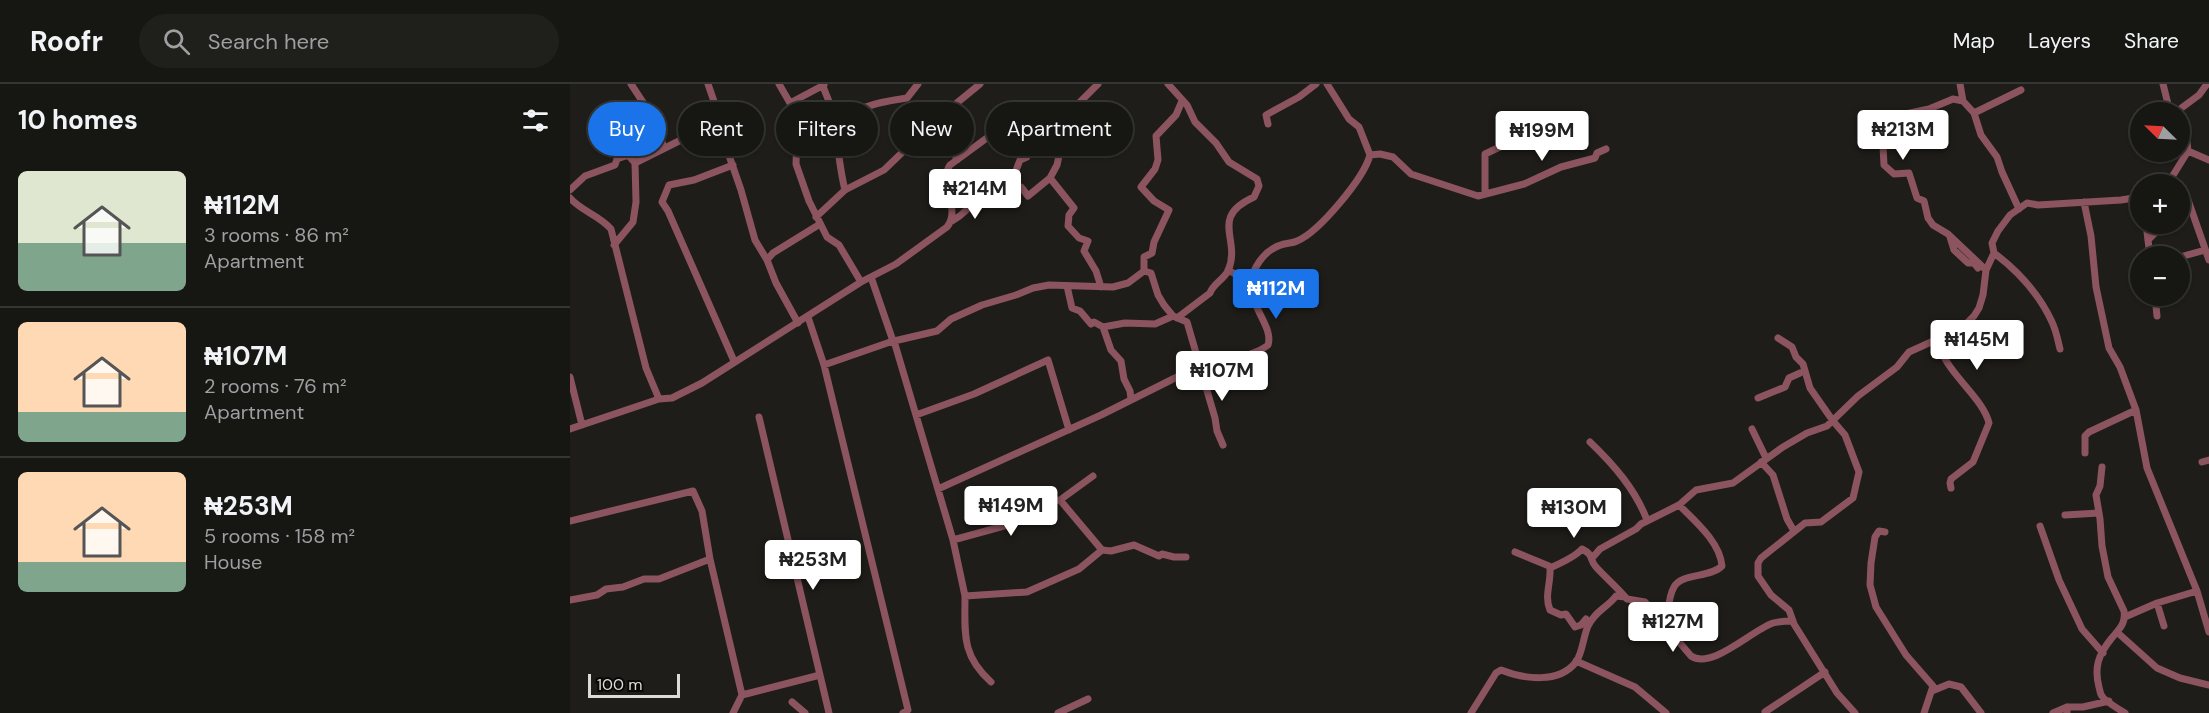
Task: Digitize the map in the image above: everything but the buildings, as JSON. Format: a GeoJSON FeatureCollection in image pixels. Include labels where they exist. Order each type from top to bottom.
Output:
{"type":"FeatureCollection","features":[{"type":"Feature","properties":{"kind":"street"},"geometry":{"type":"LineString","coordinates":[[631,84],[642,102]]}},
{"type":"Feature","properties":{"kind":"street"},"geometry":{"type":"LineString","coordinates":[[708,84],[714,102]]}},
{"type":"Feature","properties":{"kind":"street"},"geometry":{"type":"LineString","coordinates":[[779,84],[788,102]]}},
{"type":"Feature","properties":{"kind":"street"},"geometry":{"type":"LineString","coordinates":[[791,102],[824,84],[830,102]]}},
{"type":"Feature","properties":{"kind":"street"},"geometry":{"type":"LineString","coordinates":[[878,103],[907,98],[918,84]]}},
{"type":"Feature","properties":{"kind":"street"},"geometry":{"type":"LineString","coordinates":[[958,102],[980,84]]}},
{"type":"Feature","properties":{"kind":"street"},"geometry":{"type":"LineString","coordinates":[[1080,102],[1098,84]]}},
{"type":"Feature","properties":{"kind":"street"},"geometry":{"type":"LineString","coordinates":[[1067,286],[1072,309],[1080,311],[1091,324],[1094,322],[1103,327],[1125,323],[1155,324],[1175,317],[1210,293],[1211,288],[1228,270],[1232,245],[1228,235],[1229,219],[1241,203],[1254,197],[1258,182],[1229,162],[1216,143],[1195,122],[1187,105],[1168,84]]}},
{"type":"Feature","properties":{"kind":"street"},"geometry":{"type":"LineString","coordinates":[[1268,124],[1266,115],[1299,97],[1316,84]]}},
{"type":"Feature","properties":{"kind":"street"},"geometry":{"type":"LineString","coordinates":[[938,489],[1069,430],[1199,366],[1203,368],[1215,365],[1268,345],[1269,335],[1256,308],[1251,283],[1256,266],[1274,247],[1298,241],[1332,215],[1334,207],[1350,191],[1365,168],[1370,155],[1362,131],[1349,118],[1327,84]]}},
{"type":"Feature","properties":{"kind":"street"},"geometry":{"type":"LineString","coordinates":[[2163,84],[2168,102]]}},
{"type":"Feature","properties":{"kind":"street"},"geometry":{"type":"LineString","coordinates":[[2189,102],[2199,95],[2207,84]]}},
{"type":"Feature","properties":{"kind":"street"},"geometry":{"type":"LineString","coordinates":[[1959,85],[1963,101],[1974,113],[1976,124],[1997,157],[2019,209]]}},
{"type":"Feature","properties":{"kind":"street"},"geometry":{"type":"LineString","coordinates":[[1974,113],[2021,90]]}},
{"type":"Feature","properties":{"kind":"street"},"geometry":{"type":"LineString","coordinates":[[1963,101],[1953,99],[1929,110],[1891,117],[1882,127],[1884,165],[1894,174],[1909,173],[1917,198],[1924,201],[1928,219],[1936,228],[1949,236],[1986,273]]}},
{"type":"Feature","properties":{"kind":"street"},"geometry":{"type":"LineString","coordinates":[[1144,271],[1144,257],[1152,253],[1154,242],[1169,210],[1154,201],[1141,187],[1155,169],[1158,160],[1156,136],[1176,115],[1182,101]]}},
{"type":"Feature","properties":{"kind":"street"},"geometry":{"type":"LineString","coordinates":[[952,221],[953,213],[946,175],[948,169],[986,139]]}},
{"type":"Feature","properties":{"kind":"street"},"geometry":{"type":"LineString","coordinates":[[1485,194],[1485,154],[1502,146]]}},
{"type":"Feature","properties":{"kind":"street"},"geometry":{"type":"LineString","coordinates":[[1370,155],[1386,155],[1398,160],[1411,174],[1472,194],[1485,194],[1524,184],[1561,167],[1595,158],[1597,153],[1606,149]]}},
{"type":"Feature","properties":{"kind":"street"},"geometry":{"type":"LineString","coordinates":[[2190,153],[2209,160]]}},
{"type":"Feature","properties":{"kind":"street"},"geometry":{"type":"LineString","coordinates":[[570,190],[580,179],[615,165],[617,159],[628,155],[635,163],[637,195],[633,222],[614,244]]}},
{"type":"Feature","properties":{"kind":"street"},"geometry":{"type":"LineString","coordinates":[[635,163],[649,156]]}},
{"type":"Feature","properties":{"kind":"street"},"geometry":{"type":"LineString","coordinates":[[730,156],[755,240],[798,322]]}},
{"type":"Feature","properties":{"kind":"street"},"geometry":{"type":"LineString","coordinates":[[796,156],[796,164],[818,221],[827,237],[839,245],[861,282]]}},
{"type":"Feature","properties":{"kind":"street"},"geometry":{"type":"LineString","coordinates":[[839,156],[840,171],[845,190]]}},
{"type":"Feature","properties":{"kind":"street"},"geometry":{"type":"LineString","coordinates":[[767,260],[773,253],[818,221],[845,190],[880,172],[897,156]]}},
{"type":"Feature","properties":{"kind":"street"},"geometry":{"type":"LineString","coordinates":[[955,156],[957,160]]}},
{"type":"Feature","properties":{"kind":"street"},"geometry":{"type":"LineString","coordinates":[[570,429],[659,399],[672,398],[702,383],[861,282],[905,258],[967,210],[977,196],[998,194],[1010,185],[1020,160],[1027,156]]}},
{"type":"Feature","properties":{"kind":"street"},"geometry":{"type":"LineString","coordinates":[[1010,185],[1021,187],[1028,196],[1050,178],[1059,156]]}},
{"type":"Feature","properties":{"kind":"street"},"geometry":{"type":"LineString","coordinates":[[733,165],[694,180],[669,185],[662,202],[705,292],[734,362]]}},
{"type":"Feature","properties":{"kind":"street"},"geometry":{"type":"LineString","coordinates":[[1050,178],[1074,208],[1068,226],[1079,238],[1088,241],[1084,251],[1096,272],[1101,287]]}},
{"type":"Feature","properties":{"kind":"street"},"geometry":{"type":"LineString","coordinates":[[570,198],[579,207],[603,219],[611,229],[646,368],[659,399]]}},
{"type":"Feature","properties":{"kind":"street"},"geometry":{"type":"LineString","coordinates":[[1593,557],[1600,549],[1636,529],[1647,520],[1679,505],[1696,489],[1733,483],[1763,460],[1807,434],[1827,426],[1858,396],[1897,367],[1909,352],[1940,338],[1947,338],[1974,316],[1983,295],[1986,273],[1994,253],[1992,243],[2010,215],[2027,203],[2038,205],[2130,198]]}},
{"type":"Feature","properties":{"kind":"street"},"geometry":{"type":"LineString","coordinates":[[2084,202],[2091,236],[2096,287],[2109,348],[2121,367],[2136,410],[2147,468],[2197,591],[2209,632]]}},
{"type":"Feature","properties":{"kind":"street"},"geometry":{"type":"LineString","coordinates":[[2190,207],[2209,260]]}},
{"type":"Feature","properties":{"kind":"street"},"geometry":{"type":"LineString","coordinates":[[2147,234],[2149,246]]}},
{"type":"Feature","properties":{"kind":"street"},"geometry":{"type":"LineString","coordinates":[[2148,240],[2153,234]]}},
{"type":"Feature","properties":{"kind":"street"},"geometry":{"type":"LineString","coordinates":[[2190,254],[2205,250]]}},
{"type":"Feature","properties":{"kind":"street"},"geometry":{"type":"LineString","coordinates":[[1994,253],[2027,283],[2052,322],[2060,350]]}},
{"type":"Feature","properties":{"kind":"street"},"geometry":{"type":"LineString","coordinates":[[1228,270],[1251,283]]}},
{"type":"Feature","properties":{"kind":"street"},"geometry":{"type":"LineString","coordinates":[[824,365],[894,341],[937,331],[951,319],[982,305],[1033,288],[1101,287],[1128,283],[1144,271]]}},
{"type":"Feature","properties":{"kind":"street"},"geometry":{"type":"LineString","coordinates":[[1144,271],[1151,273],[1158,295],[1175,317],[1183,318],[1187,322],[1217,431],[1223,445]]}},
{"type":"Feature","properties":{"kind":"street"},"geometry":{"type":"LineString","coordinates":[[871,277],[894,341],[953,540],[965,596],[967,648],[978,671],[991,682]]}},
{"type":"Feature","properties":{"kind":"street"},"geometry":{"type":"LineString","coordinates":[[2156,306],[2157,316]]}},
{"type":"Feature","properties":{"kind":"street"},"geometry":{"type":"LineString","coordinates":[[808,317],[824,365],[908,710],[903,713]]}},
{"type":"Feature","properties":{"kind":"street"},"geometry":{"type":"LineString","coordinates":[[1103,327],[1111,350],[1121,361],[1131,399]]}},
{"type":"Feature","properties":{"kind":"street"},"geometry":{"type":"LineString","coordinates":[[1778,338],[1794,349],[1796,357],[1806,368],[1805,378],[1845,435],[1859,472],[1853,498],[1821,522],[1805,523],[1761,558],[1757,569],[1758,576],[1771,596],[1789,610],[1793,621],[1837,693],[1855,713]]}},
{"type":"Feature","properties":{"kind":"street"},"geometry":{"type":"LineString","coordinates":[[1940,338],[1939,350],[1953,369],[1962,373],[1967,379],[1989,423],[1973,462],[1951,479],[1951,488]]}},
{"type":"Feature","properties":{"kind":"street"},"geometry":{"type":"LineString","coordinates":[[916,416],[974,394],[1048,360],[1069,430]]}},
{"type":"Feature","properties":{"kind":"street"},"geometry":{"type":"LineString","coordinates":[[570,377],[582,425]]}},
{"type":"Feature","properties":{"kind":"street"},"geometry":{"type":"LineString","coordinates":[[1758,398],[1785,387],[1789,378],[1805,378]]}},
{"type":"Feature","properties":{"kind":"street"},"geometry":{"type":"LineString","coordinates":[[2085,453],[2085,436],[2136,410]]}},
{"type":"Feature","properties":{"kind":"street"},"geometry":{"type":"LineString","coordinates":[[759,417],[829,713]]}},
{"type":"Feature","properties":{"kind":"street"},"geometry":{"type":"LineString","coordinates":[[1752,429],[1763,460],[1773,475],[1787,519],[1794,531]]}},
{"type":"Feature","properties":{"kind":"street"},"geometry":{"type":"LineString","coordinates":[[1590,442],[1613,463],[1632,490],[1647,520]]}},
{"type":"Feature","properties":{"kind":"street"},"geometry":{"type":"LineString","coordinates":[[2102,467],[2100,486],[2096,495],[2102,546],[2108,577],[2125,617],[2118,633],[2103,653],[2096,667],[2096,675],[2102,698],[2125,713]]}},
{"type":"Feature","properties":{"kind":"street"},"geometry":{"type":"LineString","coordinates":[[953,540],[1004,526],[1047,501],[1060,500],[1093,476]]}},
{"type":"Feature","properties":{"kind":"street"},"geometry":{"type":"LineString","coordinates":[[570,521],[693,491],[702,511],[710,559],[742,695],[733,713]]}},
{"type":"Feature","properties":{"kind":"street"},"geometry":{"type":"LineString","coordinates":[[1060,500],[1102,550],[1112,551],[1134,545],[1159,556],[1162,554],[1186,557]]}},
{"type":"Feature","properties":{"kind":"street"},"geometry":{"type":"LineString","coordinates":[[1666,626],[1673,587],[1677,582],[1714,573],[1722,566],[1721,558],[1706,534],[1679,505]]}},
{"type":"Feature","properties":{"kind":"street"},"geometry":{"type":"LineString","coordinates":[[2065,515],[2099,513]]}},
{"type":"Feature","properties":{"kind":"street"},"geometry":{"type":"LineString","coordinates":[[2040,526],[2059,580],[2082,629],[2103,653]]}},
{"type":"Feature","properties":{"kind":"street"},"geometry":{"type":"LineString","coordinates":[[1885,532],[1879,531],[1875,537],[1871,563],[1872,593],[1879,614],[1906,655],[1933,686],[1924,713]]}},
{"type":"Feature","properties":{"kind":"street"},"geometry":{"type":"LineString","coordinates":[[1550,568],[1578,554],[1582,549],[1593,557],[1596,567],[1625,597],[1645,602],[1691,656],[1701,660],[1719,655],[1773,623],[1793,621]]}},
{"type":"Feature","properties":{"kind":"street"},"geometry":{"type":"LineString","coordinates":[[965,596],[1026,592],[1079,569],[1102,550]]}},
{"type":"Feature","properties":{"kind":"street"},"geometry":{"type":"LineString","coordinates":[[1515,552],[1549,566],[1551,584],[1546,597],[1550,610],[1561,615],[1566,614],[1575,627],[1581,625],[1586,619],[1588,625]]}},
{"type":"Feature","properties":{"kind":"street"},"geometry":{"type":"LineString","coordinates":[[570,600],[597,595],[606,589],[623,587],[644,579],[659,579],[710,559]]}},
{"type":"Feature","properties":{"kind":"street"},"geometry":{"type":"LineString","coordinates":[[2125,617],[2157,603],[2197,591]]}},
{"type":"Feature","properties":{"kind":"street"},"geometry":{"type":"LineString","coordinates":[[1474,712],[1496,673],[1501,670],[1516,676],[1554,677],[1561,674],[1576,662],[1588,625],[1601,608],[1611,604],[1615,597],[1625,597]]}},
{"type":"Feature","properties":{"kind":"street"},"geometry":{"type":"LineString","coordinates":[[2157,603],[2164,626]]}},
{"type":"Feature","properties":{"kind":"street"},"geometry":{"type":"LineString","coordinates":[[2118,633],[2157,668],[2180,678],[2209,685]]}},
{"type":"Feature","properties":{"kind":"street"},"geometry":{"type":"LineString","coordinates":[[1576,662],[1635,687],[1666,713]]}},
{"type":"Feature","properties":{"kind":"street"},"geometry":{"type":"LineString","coordinates":[[1765,712],[1825,672]]}},
{"type":"Feature","properties":{"kind":"street"},"geometry":{"type":"LineString","coordinates":[[742,695],[820,675]]}},
{"type":"Feature","properties":{"kind":"street"},"geometry":{"type":"LineString","coordinates":[[1932,691],[1949,684],[1961,687],[1981,713]]}},
{"type":"Feature","properties":{"kind":"street"},"geometry":{"type":"LineString","coordinates":[[1058,713],[1088,699]]}},
{"type":"Feature","properties":{"kind":"street"},"geometry":{"type":"LineString","coordinates":[[2053,713],[2109,701]]}},
{"type":"Feature","properties":{"kind":"street"},"geometry":{"type":"LineString","coordinates":[[792,702],[805,713]]}}]}
